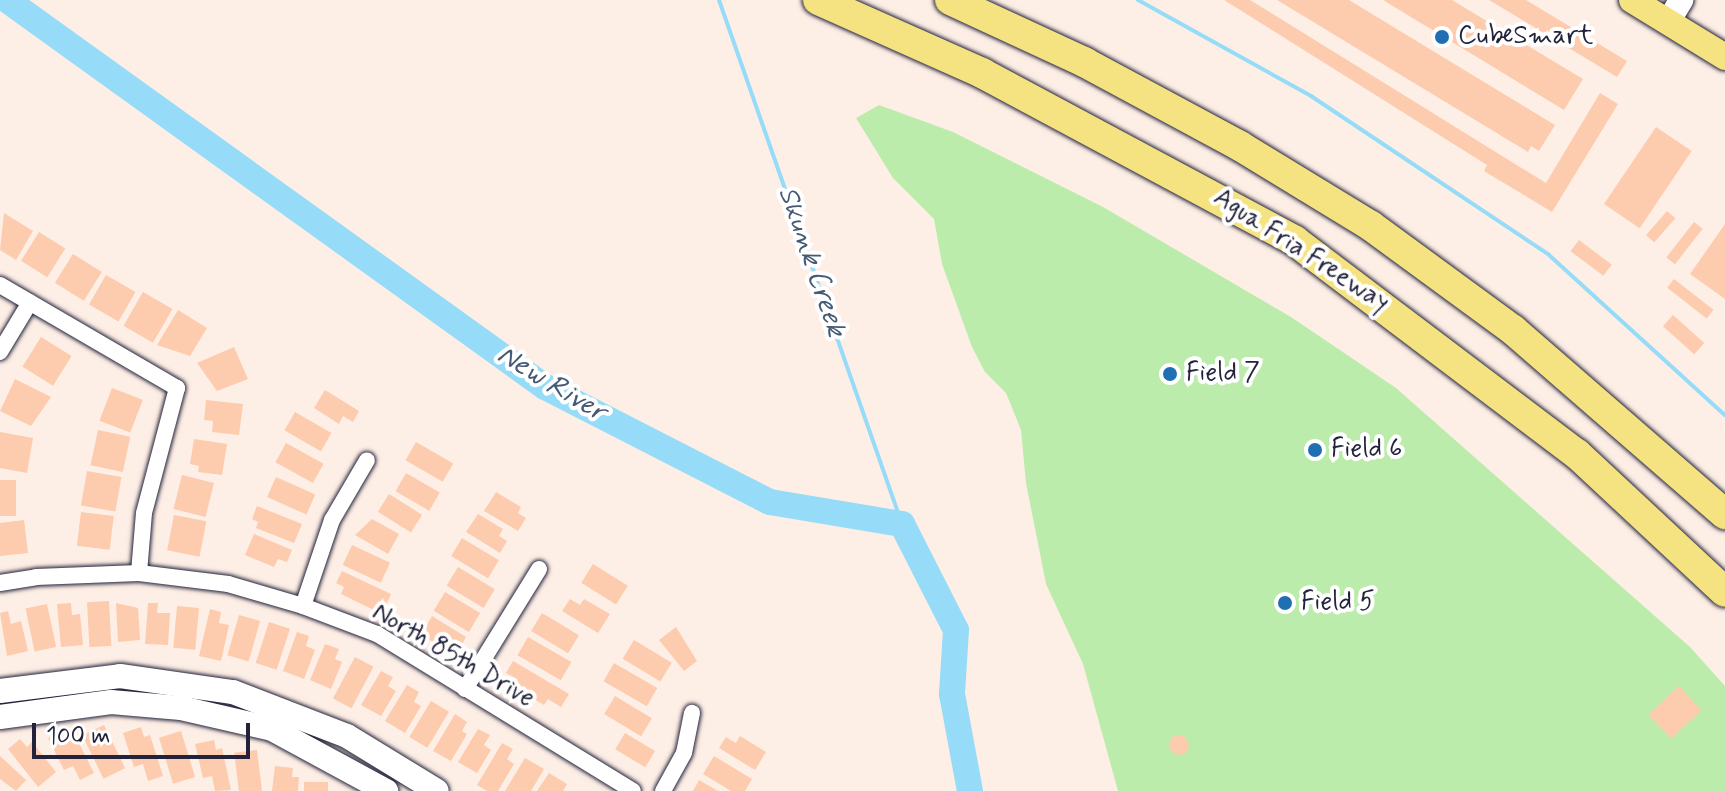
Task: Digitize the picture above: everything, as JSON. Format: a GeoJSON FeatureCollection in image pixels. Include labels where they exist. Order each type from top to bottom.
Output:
{"type":"FeatureCollection","features":[{"type":"Feature","properties":{"kind":"highway"},"geometry":{"type":"LineString","coordinates":[[950,0],[1084,62],[1240,146],[1371,226],[1513,330],[1725,514]]}},
{"type":"Feature","properties":{"kind":"highway","name":"Agua Fria Freeway"},"geometry":{"type":"LineString","coordinates":[[828,4],[982,73],[1295,241],[1553,435],[1725,592]]}},
{"type":"Feature","properties":{"kind":"main road"},"geometry":{"type":"LineString","coordinates":[[1632,0],[1675,11],[1725,57]]}},
{"type":"Feature","properties":{"kind":"street"},"geometry":{"type":"LineString","coordinates":[[0,285],[177,388],[144,513],[139,573]]}},
{"type":"Feature","properties":{"kind":"street"},"geometry":{"type":"LineString","coordinates":[[0,352],[30,302]]}},
{"type":"Feature","properties":{"kind":"street"},"geometry":{"type":"LineString","coordinates":[[303,606],[332,520],[367,460]]}},
{"type":"Feature","properties":{"kind":"street"},"geometry":{"type":"LineString","coordinates":[[465,689],[539,569]]}},
{"type":"Feature","properties":{"kind":"street","name":"North 85th Drive"},"geometry":{"type":"LineString","coordinates":[[0,583],[36,577],[139,573],[228,584],[303,606],[377,634],[633,791]]}},
{"type":"Feature","properties":{"kind":"street"},"geometry":{"type":"LineString","coordinates":[[0,691],[120,676],[233,692],[347,736],[437,791]]}},
{"type":"Feature","properties":{"kind":"street"},"geometry":{"type":"LineString","coordinates":[[0,717],[111,702],[181,708],[272,729],[386,791]]}},
{"type":"Feature","properties":{"kind":"street"},"geometry":{"type":"LineString","coordinates":[[663,791],[684,753],[692,713]]}},
{"type":"Feature","properties":{"kind":"green space"},"geometry":{"type":"Polygon","coordinates":[[[879,105],[953,132],[1103,207],[1291,317],[1396,388],[1690,647],[1725,686],[1725,791],[1118,791],[1083,664],[1046,584],[1026,483],[1021,430],[1006,393],[985,372],[972,347],[942,264],[934,219],[893,178],[856,118],[879,105]]]}},
{"type":"Feature","properties":{"kind":"building"},"geometry":{"type":"Polygon","coordinates":[[[1224,0],[1250,0],[1546,183],[1600,93],[1618,104],[1552,212],[1484,171],[1487,165],[1224,0]]]}},
{"type":"Feature","properties":{"kind":"building"},"geometry":{"type":"Polygon","coordinates":[[[1277,0],[1349,0],[1555,125],[1539,151],[1531,146],[1528,152],[1277,0]]]}},
{"type":"Feature","properties":{"kind":"building"},"geometry":{"type":"Polygon","coordinates":[[[1383,0],[1452,0],[1583,79],[1564,110],[1383,0]]]}},
{"type":"Feature","properties":{"kind":"building"},"geometry":{"type":"Polygon","coordinates":[[[1489,0],[1526,0],[1627,61],[1617,77],[1489,0]]]}},
{"type":"Feature","properties":{"kind":"building"},"geometry":{"type":"Polygon","coordinates":[[[1656,127],[1692,151],[1640,228],[1604,204],[1656,127]]]}},
{"type":"Feature","properties":{"kind":"building"},"geometry":{"type":"Polygon","coordinates":[[[1667,211],[1675,218],[1654,242],[1646,235],[1667,211]]]}},
{"type":"Feature","properties":{"kind":"building"},"geometry":{"type":"Polygon","coordinates":[[[4,213],[33,231],[16,260],[0,250],[4,213]]]}},
{"type":"Feature","properties":{"kind":"building"},"geometry":{"type":"Polygon","coordinates":[[[1694,222],[1703,229],[1675,264],[1666,257],[1694,222]]]}},
{"type":"Feature","properties":{"kind":"building"},"geometry":{"type":"Polygon","coordinates":[[[1725,224],[1725,299],[1690,274],[1725,224]]]}},
{"type":"Feature","properties":{"kind":"building"},"geometry":{"type":"Polygon","coordinates":[[[39,232],[65,248],[47,277],[21,261],[39,232]]]}},
{"type":"Feature","properties":{"kind":"building"},"geometry":{"type":"Polygon","coordinates":[[[1579,240],[1612,265],[1603,276],[1571,251],[1579,240]]]}},
{"type":"Feature","properties":{"kind":"building"},"geometry":{"type":"Polygon","coordinates":[[[73,254],[102,272],[84,301],[55,283],[73,254]]]}},
{"type":"Feature","properties":{"kind":"building"},"geometry":{"type":"Polygon","coordinates":[[[106,275],[135,292],[118,321],[89,304],[106,275]]]}},
{"type":"Feature","properties":{"kind":"building"},"geometry":{"type":"Polygon","coordinates":[[[1674,279],[1713,310],[1707,318],[1667,288],[1674,279]]]}},
{"type":"Feature","properties":{"kind":"building"},"geometry":{"type":"Polygon","coordinates":[[[143,292],[172,309],[153,343],[124,326],[143,292]]]}},
{"type":"Feature","properties":{"kind":"building"},"geometry":{"type":"Polygon","coordinates":[[[178,310],[207,328],[190,356],[157,345],[178,310]]]}},
{"type":"Feature","properties":{"kind":"building"},"geometry":{"type":"Polygon","coordinates":[[[1673,315],[1704,343],[1694,354],[1663,326],[1673,315]]]}},
{"type":"Feature","properties":{"kind":"building"},"geometry":{"type":"Polygon","coordinates":[[[41,337],[72,356],[53,386],[22,367],[41,337]]]}},
{"type":"Feature","properties":{"kind":"building"},"geometry":{"type":"Polygon","coordinates":[[[234,347],[248,379],[217,391],[197,363],[234,347]]]}},
{"type":"Feature","properties":{"kind":"building"},"geometry":{"type":"Polygon","coordinates":[[[15,379],[51,397],[31,426],[0,411],[15,379]]]}},
{"type":"Feature","properties":{"kind":"building"},"geometry":{"type":"Polygon","coordinates":[[[112,388],[143,400],[130,433],[99,421],[112,388]]]}},
{"type":"Feature","properties":{"kind":"building"},"geometry":{"type":"Polygon","coordinates":[[[325,390],[359,411],[353,422],[343,416],[339,424],[314,408],[325,390]]]}},
{"type":"Feature","properties":{"kind":"building"},"geometry":{"type":"Polygon","coordinates":[[[206,400],[243,404],[239,435],[212,432],[213,421],[204,420],[206,400]]]}},
{"type":"Feature","properties":{"kind":"building"},"geometry":{"type":"Polygon","coordinates":[[[295,412],[331,433],[321,451],[284,430],[295,412]]]}},
{"type":"Feature","properties":{"kind":"building"},"geometry":{"type":"Polygon","coordinates":[[[98,430],[130,437],[123,472],[91,465],[98,430]]]}},
{"type":"Feature","properties":{"kind":"building"},"geometry":{"type":"Polygon","coordinates":[[[0,432],[33,438],[27,473],[0,468],[0,432]]]}},
{"type":"Feature","properties":{"kind":"building"},"geometry":{"type":"Polygon","coordinates":[[[194,439],[227,444],[222,475],[198,472],[199,466],[190,464],[194,439]]]}},
{"type":"Feature","properties":{"kind":"building"},"geometry":{"type":"Polygon","coordinates":[[[416,442],[453,464],[443,482],[406,460],[416,442]]]}},
{"type":"Feature","properties":{"kind":"building"},"geometry":{"type":"Polygon","coordinates":[[[286,443],[324,464],[313,483],[275,462],[286,443]]]}},
{"type":"Feature","properties":{"kind":"building"},"geometry":{"type":"Polygon","coordinates":[[[87,471],[121,477],[115,512],[81,505],[87,471]]]}},
{"type":"Feature","properties":{"kind":"building"},"geometry":{"type":"Polygon","coordinates":[[[406,473],[440,492],[429,511],[396,491],[406,473]]]}},
{"type":"Feature","properties":{"kind":"building"},"geometry":{"type":"Polygon","coordinates":[[[182,475],[214,483],[206,517],[174,509],[182,475]]]}},
{"type":"Feature","properties":{"kind":"building"},"geometry":{"type":"Polygon","coordinates":[[[276,477],[315,494],[306,515],[267,497],[276,477]]]}},
{"type":"Feature","properties":{"kind":"building"},"geometry":{"type":"Polygon","coordinates":[[[0,480],[16,480],[16,516],[0,516],[0,480]]]}},
{"type":"Feature","properties":{"kind":"building"},"geometry":{"type":"Polygon","coordinates":[[[496,492],[521,507],[518,513],[526,518],[518,531],[484,511],[496,492]]]}},
{"type":"Feature","properties":{"kind":"building"},"geometry":{"type":"Polygon","coordinates":[[[389,494],[422,515],[411,532],[378,512],[389,494]]]}},
{"type":"Feature","properties":{"kind":"building"},"geometry":{"type":"Polygon","coordinates":[[[257,506],[302,524],[294,543],[256,528],[258,522],[252,519],[257,506]]]}},
{"type":"Feature","properties":{"kind":"building"},"geometry":{"type":"Polygon","coordinates":[[[81,512],[114,516],[110,550],[77,546],[81,512]]]}},
{"type":"Feature","properties":{"kind":"building"},"geometry":{"type":"Polygon","coordinates":[[[478,514],[503,529],[499,536],[507,541],[500,553],[466,532],[478,514]]]}},
{"type":"Feature","properties":{"kind":"building"},"geometry":{"type":"Polygon","coordinates":[[[174,515],[206,521],[200,557],[167,550],[174,515]]]}},
{"type":"Feature","properties":{"kind":"building"},"geometry":{"type":"Polygon","coordinates":[[[372,519],[399,534],[388,554],[355,535],[372,519]]]}},
{"type":"Feature","properties":{"kind":"building"},"geometry":{"type":"Polygon","coordinates":[[[24,520],[28,553],[0,556],[0,523],[24,520]]]}},
{"type":"Feature","properties":{"kind":"building"},"geometry":{"type":"Polygon","coordinates":[[[254,534],[292,550],[287,562],[278,559],[274,567],[245,555],[254,534]]]}},
{"type":"Feature","properties":{"kind":"building"},"geometry":{"type":"Polygon","coordinates":[[[462,538],[499,560],[488,578],[451,556],[462,538]]]}},
{"type":"Feature","properties":{"kind":"building"},"geometry":{"type":"Polygon","coordinates":[[[352,545],[390,563],[381,583],[343,565],[352,545]]]}},
{"type":"Feature","properties":{"kind":"building"},"geometry":{"type":"Polygon","coordinates":[[[593,564],[628,586],[616,604],[581,583],[593,564]]]}},
{"type":"Feature","properties":{"kind":"building"},"geometry":{"type":"Polygon","coordinates":[[[458,567],[495,589],[484,608],[447,586],[458,567]]]}},
{"type":"Feature","properties":{"kind":"building"},"geometry":{"type":"Polygon","coordinates":[[[342,571],[391,594],[382,614],[341,594],[344,587],[336,583],[342,571]]]}},
{"type":"Feature","properties":{"kind":"building"},"geometry":{"type":"Polygon","coordinates":[[[445,592],[480,613],[469,632],[434,611],[445,592]]]}},
{"type":"Feature","properties":{"kind":"building"},"geometry":{"type":"Polygon","coordinates":[[[570,599],[580,605],[584,599],[610,614],[598,633],[562,611],[570,599]]]}},
{"type":"Feature","properties":{"kind":"building"},"geometry":{"type":"Polygon","coordinates":[[[109,601],[111,646],[89,647],[87,602],[109,601]]]}},
{"type":"Feature","properties":{"kind":"building"},"geometry":{"type":"Polygon","coordinates":[[[71,603],[72,615],[80,614],[83,645],[61,647],[57,604],[71,603]]]}},
{"type":"Feature","properties":{"kind":"building"},"geometry":{"type":"Polygon","coordinates":[[[116,603],[138,608],[140,640],[118,642],[116,603]]]}},
{"type":"Feature","properties":{"kind":"building"},"geometry":{"type":"Polygon","coordinates":[[[148,603],[158,603],[157,613],[170,613],[168,645],[145,644],[148,603]]]}},
{"type":"Feature","properties":{"kind":"building"},"geometry":{"type":"Polygon","coordinates":[[[47,604],[56,647],[35,652],[25,609],[47,604]]]}},
{"type":"Feature","properties":{"kind":"building"},"geometry":{"type":"Polygon","coordinates":[[[177,606],[199,608],[195,650],[173,648],[177,606]]]}},
{"type":"Feature","properties":{"kind":"building"},"geometry":{"type":"Polygon","coordinates":[[[210,609],[221,612],[219,623],[229,625],[221,661],[199,656],[210,609]]]}},
{"type":"Feature","properties":{"kind":"building"},"geometry":{"type":"Polygon","coordinates":[[[8,611],[11,624],[21,621],[28,651],[7,656],[0,613],[8,611]]]}},
{"type":"Feature","properties":{"kind":"building"},"geometry":{"type":"Polygon","coordinates":[[[542,613],[579,635],[568,653],[531,631],[542,613]]]}},
{"type":"Feature","properties":{"kind":"building"},"geometry":{"type":"Polygon","coordinates":[[[239,615],[260,621],[249,661],[227,655],[239,615]]]}},
{"type":"Feature","properties":{"kind":"building"},"geometry":{"type":"Polygon","coordinates":[[[432,616],[466,637],[460,648],[451,643],[447,650],[421,635],[432,616]]]}},
{"type":"Feature","properties":{"kind":"building"},"geometry":{"type":"Polygon","coordinates":[[[269,622],[290,629],[277,670],[256,663],[269,622]]]}},
{"type":"Feature","properties":{"kind":"building"},"geometry":{"type":"Polygon","coordinates":[[[676,627],[697,661],[684,671],[659,640],[676,627]]]}},
{"type":"Feature","properties":{"kind":"building"},"geometry":{"type":"Polygon","coordinates":[[[297,632],[309,636],[306,646],[315,650],[304,679],[283,671],[297,632]]]}},
{"type":"Feature","properties":{"kind":"building"},"geometry":{"type":"Polygon","coordinates":[[[528,637],[571,662],[561,680],[518,655],[528,637]]]}},
{"type":"Feature","properties":{"kind":"building"},"geometry":{"type":"Polygon","coordinates":[[[634,640],[672,663],[660,682],[623,659],[634,640]]]}},
{"type":"Feature","properties":{"kind":"building"},"geometry":{"type":"Polygon","coordinates":[[[325,644],[339,649],[335,659],[342,662],[331,689],[310,680],[325,644]]]}},
{"type":"Feature","properties":{"kind":"building"},"geometry":{"type":"Polygon","coordinates":[[[355,657],[374,667],[351,708],[333,698],[355,657]]]}},
{"type":"Feature","properties":{"kind":"building"},"geometry":{"type":"Polygon","coordinates":[[[513,661],[569,694],[561,707],[548,699],[544,705],[512,686],[517,679],[506,673],[513,661]]]}},
{"type":"Feature","properties":{"kind":"building"},"geometry":{"type":"Polygon","coordinates":[[[614,663],[657,688],[647,706],[604,681],[614,663]]]}},
{"type":"Feature","properties":{"kind":"building"},"geometry":{"type":"Polygon","coordinates":[[[381,671],[393,677],[388,686],[396,691],[381,716],[361,705],[381,671]]]}},
{"type":"Feature","properties":{"kind":"building"},"geometry":{"type":"Polygon","coordinates":[[[407,685],[419,692],[414,702],[421,706],[405,733],[385,721],[407,685]]]}},
{"type":"Feature","properties":{"kind":"building"},"geometry":{"type":"Polygon","coordinates":[[[1679,686],[1702,710],[1671,739],[1648,715],[1679,686]]]}},
{"type":"Feature","properties":{"kind":"building"},"geometry":{"type":"Polygon","coordinates":[[[615,696],[652,718],[641,736],[604,714],[615,696]]]}},
{"type":"Feature","properties":{"kind":"building"},"geometry":{"type":"Polygon","coordinates":[[[431,701],[449,712],[427,748],[409,737],[431,701]]]}},
{"type":"Feature","properties":{"kind":"building"},"geometry":{"type":"Polygon","coordinates":[[[455,714],[467,722],[462,731],[467,734],[451,761],[433,751],[455,714]]]}},
{"type":"Feature","properties":{"kind":"building"},"geometry":{"type":"Polygon","coordinates":[[[104,725],[125,768],[103,779],[82,736],[104,725]]]}},
{"type":"Feature","properties":{"kind":"building"},"geometry":{"type":"Polygon","coordinates":[[[141,727],[144,737],[150,735],[163,776],[148,781],[143,764],[134,767],[123,733],[141,727]]]}},
{"type":"Feature","properties":{"kind":"building"},"geometry":{"type":"Polygon","coordinates":[[[478,729],[490,735],[484,745],[491,750],[477,773],[458,762],[478,729]]]}},
{"type":"Feature","properties":{"kind":"building"},"geometry":{"type":"Polygon","coordinates":[[[181,731],[195,777],[173,784],[159,738],[181,731]]]}},
{"type":"Feature","properties":{"kind":"building"},"geometry":{"type":"Polygon","coordinates":[[[61,732],[65,740],[75,735],[94,773],[80,780],[73,766],[64,770],[48,738],[61,732]]]}},
{"type":"Feature","properties":{"kind":"building"},"geometry":{"type":"Polygon","coordinates":[[[625,733],[655,751],[645,767],[615,749],[625,733]]]}},
{"type":"Feature","properties":{"kind":"building"},"geometry":{"type":"Polygon","coordinates":[[[1179,735],[1186,738],[1189,745],[1186,752],[1179,755],[1172,752],[1169,745],[1172,738],[1179,735]]]}},
{"type":"Feature","properties":{"kind":"building"},"geometry":{"type":"Polygon","coordinates":[[[740,736],[766,752],[755,770],[719,748],[726,737],[736,743],[740,736]]]}},
{"type":"Feature","properties":{"kind":"building"},"geometry":{"type":"Polygon","coordinates":[[[20,739],[27,747],[32,742],[56,772],[38,787],[8,749],[20,739]]]}},
{"type":"Feature","properties":{"kind":"building"},"geometry":{"type":"Polygon","coordinates":[[[214,740],[216,750],[222,748],[231,790],[215,791],[212,776],[203,778],[195,744],[214,740]]]}},
{"type":"Feature","properties":{"kind":"building"},"geometry":{"type":"Polygon","coordinates":[[[502,743],[513,749],[507,759],[514,764],[498,791],[487,791],[477,785],[502,743]]]}},
{"type":"Feature","properties":{"kind":"building"},"geometry":{"type":"Polygon","coordinates":[[[257,750],[262,791],[239,791],[234,753],[257,750]]]}},
{"type":"Feature","properties":{"kind":"building"},"geometry":{"type":"Polygon","coordinates":[[[0,756],[26,780],[16,791],[0,779],[0,756]]]}},
{"type":"Feature","properties":{"kind":"building"},"geometry":{"type":"Polygon","coordinates":[[[714,756],[752,779],[745,791],[731,791],[703,774],[714,756]]]}},
{"type":"Feature","properties":{"kind":"building"},"geometry":{"type":"Polygon","coordinates":[[[525,758],[544,769],[531,791],[505,791],[525,758]]]}},
{"type":"Feature","properties":{"kind":"building"},"geometry":{"type":"Polygon","coordinates":[[[275,766],[293,768],[292,777],[299,777],[298,791],[272,791],[275,766]]]}},
{"type":"Feature","properties":{"kind":"building"},"geometry":{"type":"Polygon","coordinates":[[[549,773],[567,784],[563,791],[537,791],[549,773]]]}},
{"type":"Feature","properties":{"kind":"building"},"geometry":{"type":"Polygon","coordinates":[[[699,780],[718,791],[693,791],[699,780]]]}},
{"type":"Feature","properties":{"kind":"building"},"geometry":{"type":"Polygon","coordinates":[[[304,782],[328,782],[328,791],[304,791],[304,782]]]}},
{"type":"Feature","properties":{"kind":"waterway","name":"New River"},"geometry":{"type":"LineString","coordinates":[[7,0],[545,387],[770,502],[902,524],[956,630],[952,694],[970,791]]}},
{"type":"Feature","properties":{"kind":"waterway","name":"Skunk Creek"},"geometry":{"type":"LineString","coordinates":[[719,0],[902,524]]}},
{"type":"Feature","properties":{"kind":"waterway"},"geometry":{"type":"LineString","coordinates":[[1138,0],[1311,96],[1549,255],[1725,415]]}},
{"type":"Feature","properties":{"kind":"place","name":"CubeSmart"},"geometry":{"type":"Point","coordinates":[1442,37]}},
{"type":"Feature","properties":{"kind":"place","name":"Field 7"},"geometry":{"type":"Point","coordinates":[1170,374]}},
{"type":"Feature","properties":{"kind":"place","name":"Field 6"},"geometry":{"type":"Point","coordinates":[1315,450]}},
{"type":"Feature","properties":{"kind":"place","name":"Field 5"},"geometry":{"type":"Point","coordinates":[1285,603]}}]}
